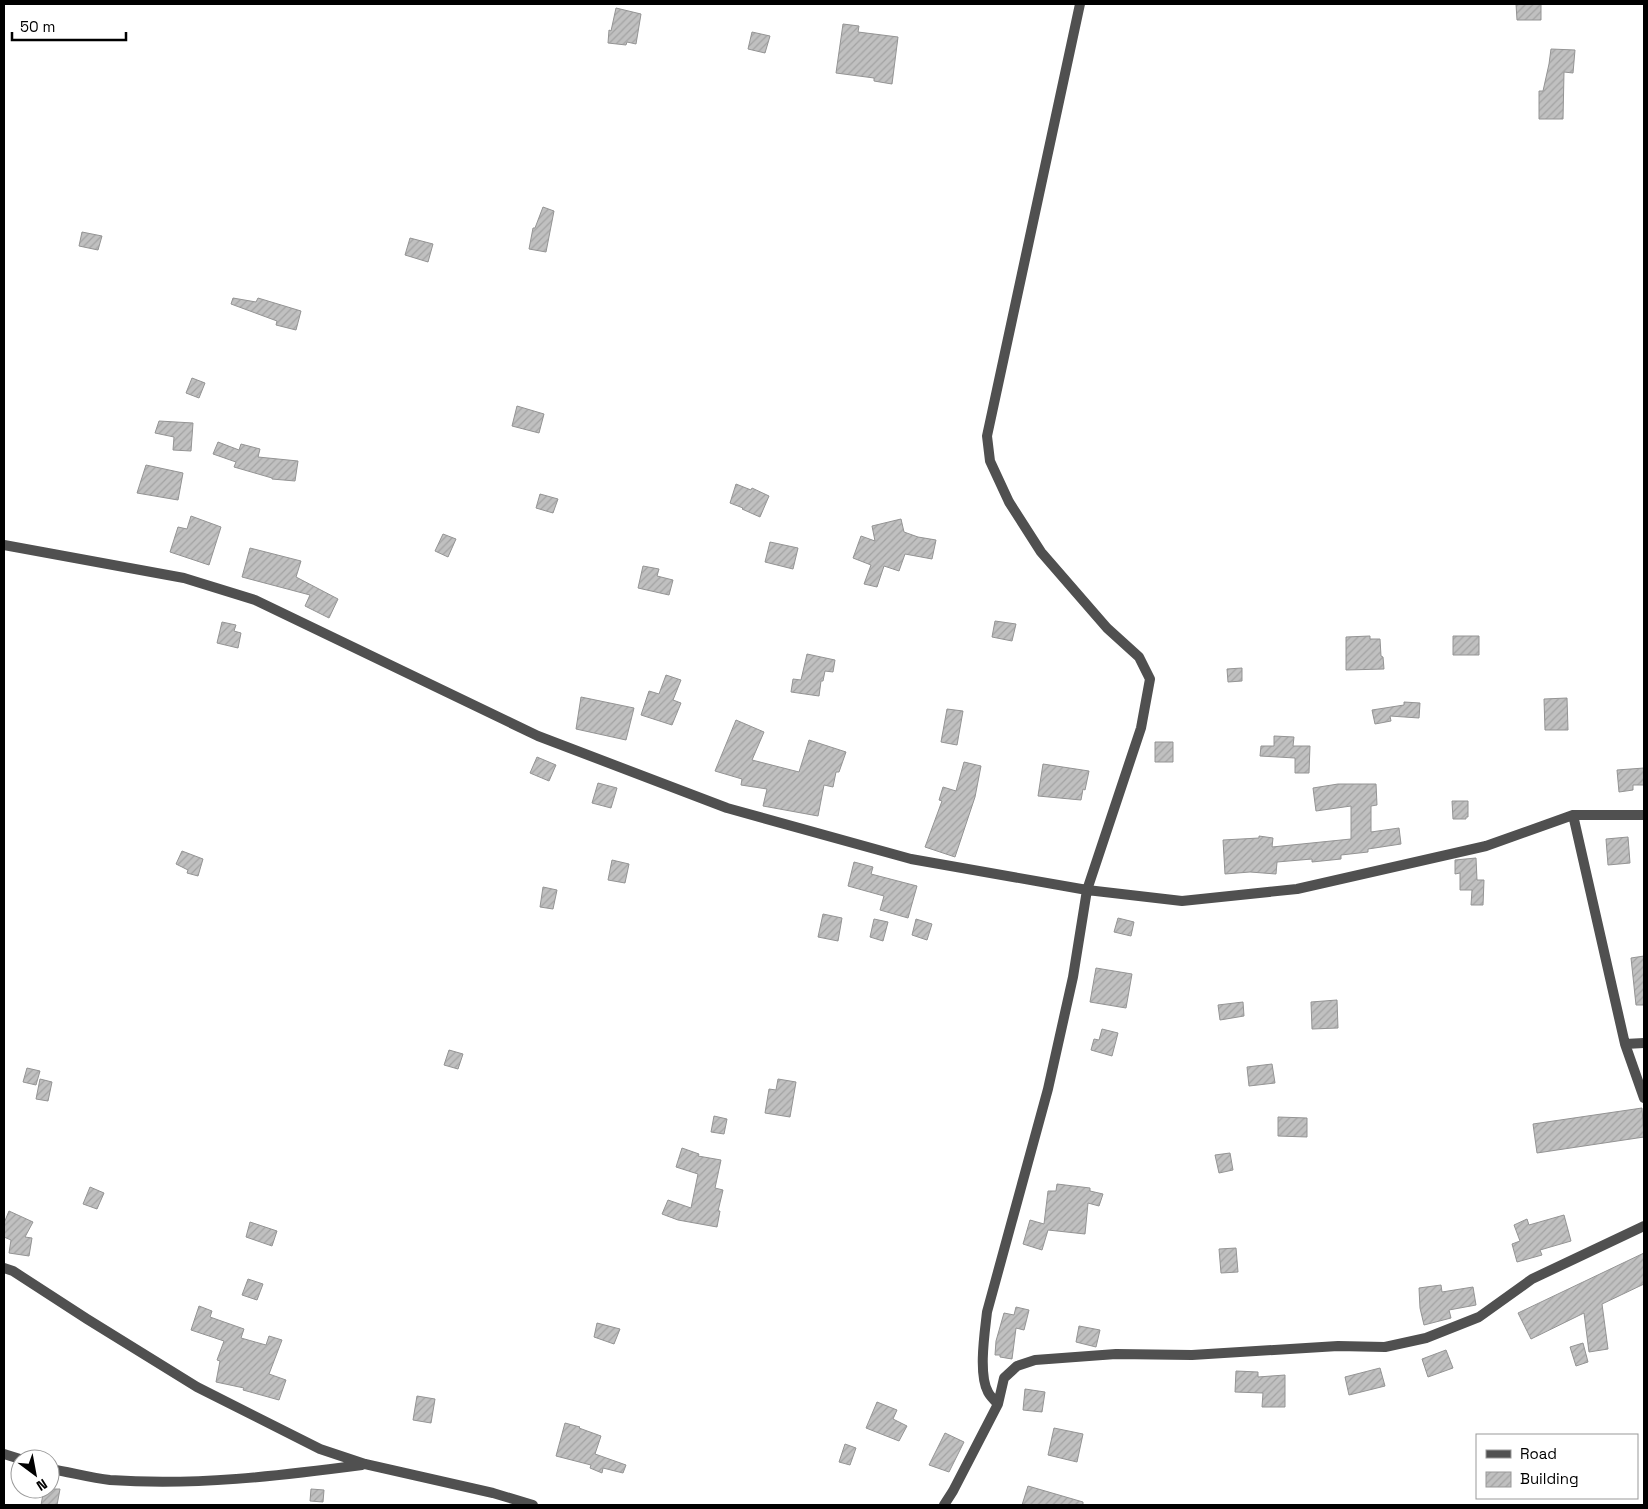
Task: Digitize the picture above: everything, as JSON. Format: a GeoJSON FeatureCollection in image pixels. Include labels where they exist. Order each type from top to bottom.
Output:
{"type":"FeatureCollection","features":[{"type":"Feature","properties":{"kind":"street"},"geometry":{"type":"LineString","coordinates":[[998,1404],[987,1391],[985,1380],[983,1346],[987,1312],[1048,1089],[1073,977],[1087,890],[1141,728],[1150,679],[1139,657],[1106,628],[1041,552],[1009,502],[990,460],[988,436],[1080,4]]}},
{"type":"Feature","properties":{"kind":"street"},"geometry":{"type":"LineString","coordinates":[[4,545],[184,578],[254,600],[538,736],[727,808],[911,859],[1087,890],[1182,901],[1297,889],[1486,846],[1573,815],[1644,815]]}},
{"type":"Feature","properties":{"kind":"street"},"geometry":{"type":"LineString","coordinates":[[1573,815],[1625,1044],[1644,1098]]}},
{"type":"Feature","properties":{"kind":"street"},"geometry":{"type":"LineString","coordinates":[[1625,1044],[1644,1043]]}},
{"type":"Feature","properties":{"kind":"street"},"geometry":{"type":"LineString","coordinates":[[944,1505],[998,1404],[1004,1378],[1017,1366],[1035,1360],[1116,1354],[1192,1355],[1338,1346],[1385,1347],[1426,1338],[1479,1317],[1532,1279],[1644,1226]]}},
{"type":"Feature","properties":{"kind":"street"},"geometry":{"type":"LineString","coordinates":[[4,1268],[13,1271],[197,1387],[320,1449],[365,1464],[493,1493],[533,1505]]}},
{"type":"Feature","properties":{"kind":"street"},"geometry":{"type":"LineString","coordinates":[[60,1471],[108,1480],[176,1481],[264,1478],[365,1464]]}},
{"type":"Feature","properties":{"kind":"building"},"geometry":{"type":"Polygon","coordinates":[[[1516,4],[1541,4],[1541,20],[1517,20],[1516,4]]]}},
{"type":"Feature","properties":{"kind":"building"},"geometry":{"type":"Polygon","coordinates":[[[616,8],[641,14],[636,44],[627,42],[626,45],[608,43],[609,30],[611,31],[616,8]]]}},
{"type":"Feature","properties":{"kind":"building"},"geometry":{"type":"Polygon","coordinates":[[[843,24],[859,26],[858,32],[898,37],[892,84],[874,81],[874,78],[836,73],[843,24]]]}},
{"type":"Feature","properties":{"kind":"building"},"geometry":{"type":"Polygon","coordinates":[[[752,32],[770,36],[765,53],[748,49],[752,32]]]}},
{"type":"Feature","properties":{"kind":"building"},"geometry":{"type":"Polygon","coordinates":[[[1551,49],[1575,50],[1573,73],[1564,72],[1563,119],[1539,119],[1539,91],[1543,91],[1551,49]]]}},
{"type":"Feature","properties":{"kind":"building"},"geometry":{"type":"Polygon","coordinates":[[[543,207],[554,211],[546,252],[529,249],[533,228],[535,228],[543,207]]]}},
{"type":"Feature","properties":{"kind":"building"},"geometry":{"type":"Polygon","coordinates":[[[82,232],[102,236],[98,250],[79,246],[82,232]]]}},
{"type":"Feature","properties":{"kind":"building"},"geometry":{"type":"Polygon","coordinates":[[[410,238],[433,244],[428,262],[405,255],[410,238]]]}},
{"type":"Feature","properties":{"kind":"building"},"geometry":{"type":"Polygon","coordinates":[[[233,298],[256,302],[258,298],[301,311],[296,330],[276,325],[277,321],[231,304],[233,298]]]}},
{"type":"Feature","properties":{"kind":"building"},"geometry":{"type":"Polygon","coordinates":[[[192,378],[205,383],[199,398],[186,393],[192,378]]]}},
{"type":"Feature","properties":{"kind":"building"},"geometry":{"type":"Polygon","coordinates":[[[517,406],[544,414],[539,433],[512,426],[517,406]]]}},
{"type":"Feature","properties":{"kind":"building"},"geometry":{"type":"Polygon","coordinates":[[[159,421],[193,423],[191,451],[173,450],[174,437],[155,433],[159,421]]]}},
{"type":"Feature","properties":{"kind":"building"},"geometry":{"type":"Polygon","coordinates":[[[218,442],[239,450],[241,444],[260,449],[258,457],[298,461],[295,481],[272,479],[234,467],[236,462],[213,454],[218,442]]]}},
{"type":"Feature","properties":{"kind":"building"},"geometry":{"type":"Polygon","coordinates":[[[146,465],[183,473],[178,500],[137,493],[146,465]]]}},
{"type":"Feature","properties":{"kind":"building"},"geometry":{"type":"Polygon","coordinates":[[[736,484],[751,490],[752,488],[769,496],[760,517],[730,503],[736,484]]]}},
{"type":"Feature","properties":{"kind":"building"},"geometry":{"type":"Polygon","coordinates":[[[540,494],[558,499],[553,513],[536,508],[540,494]]]}},
{"type":"Feature","properties":{"kind":"building"},"geometry":{"type":"Polygon","coordinates":[[[191,516],[221,527],[209,565],[170,552],[178,527],[187,529],[191,516]]]}},
{"type":"Feature","properties":{"kind":"building"},"geometry":{"type":"Polygon","coordinates":[[[901,519],[904,532],[936,540],[932,559],[905,554],[899,571],[884,566],[877,587],[864,584],[871,565],[853,558],[861,536],[875,541],[872,526],[901,519]]]}},
{"type":"Feature","properties":{"kind":"building"},"geometry":{"type":"Polygon","coordinates":[[[443,534],[456,539],[448,557],[435,551],[443,534]]]}},
{"type":"Feature","properties":{"kind":"building"},"geometry":{"type":"Polygon","coordinates":[[[770,542],[798,548],[793,569],[765,562],[770,542]]]}},
{"type":"Feature","properties":{"kind":"building"},"geometry":{"type":"Polygon","coordinates":[[[250,548],[301,561],[296,577],[338,599],[329,618],[305,606],[310,595],[242,577],[250,548]]]}},
{"type":"Feature","properties":{"kind":"building"},"geometry":{"type":"Polygon","coordinates":[[[643,566],[659,569],[657,576],[673,580],[669,595],[638,588],[643,566]]]}},
{"type":"Feature","properties":{"kind":"building"},"geometry":{"type":"Polygon","coordinates":[[[995,621],[1016,624],[1012,641],[992,637],[995,621]]]}},
{"type":"Feature","properties":{"kind":"building"},"geometry":{"type":"Polygon","coordinates":[[[222,622],[236,625],[234,631],[241,633],[238,648],[217,643],[222,622]]]}},
{"type":"Feature","properties":{"kind":"building"},"geometry":{"type":"Polygon","coordinates":[[[1370,636],[1370,639],[1380,639],[1384,669],[1346,670],[1346,637],[1370,636]]]}},
{"type":"Feature","properties":{"kind":"building"},"geometry":{"type":"Polygon","coordinates":[[[1453,636],[1479,636],[1479,655],[1453,655],[1453,636]]]}},
{"type":"Feature","properties":{"kind":"building"},"geometry":{"type":"Polygon","coordinates":[[[807,654],[835,660],[833,672],[825,671],[823,681],[821,681],[819,696],[791,692],[793,679],[801,680],[807,654]]]}},
{"type":"Feature","properties":{"kind":"building"},"geometry":{"type":"Polygon","coordinates":[[[1242,668],[1242,681],[1228,682],[1227,669],[1242,668]]]}},
{"type":"Feature","properties":{"kind":"building"},"geometry":{"type":"Polygon","coordinates":[[[666,675],[681,680],[673,700],[681,703],[672,725],[641,715],[649,691],[659,694],[666,675]]]}},
{"type":"Feature","properties":{"kind":"building"},"geometry":{"type":"Polygon","coordinates":[[[581,697],[634,708],[626,740],[576,729],[581,697]]]}},
{"type":"Feature","properties":{"kind":"building"},"geometry":{"type":"Polygon","coordinates":[[[1567,698],[1568,730],[1545,730],[1544,699],[1567,698]]]}},
{"type":"Feature","properties":{"kind":"building"},"geometry":{"type":"Polygon","coordinates":[[[1404,702],[1420,703],[1419,718],[1390,716],[1391,721],[1375,724],[1372,710],[1404,705],[1404,702]]]}},
{"type":"Feature","properties":{"kind":"building"},"geometry":{"type":"Polygon","coordinates":[[[947,709],[963,711],[957,745],[941,742],[947,709]]]}},
{"type":"Feature","properties":{"kind":"building"},"geometry":{"type":"Polygon","coordinates":[[[736,720],[764,732],[752,760],[799,772],[809,740],[846,752],[839,772],[836,772],[833,787],[824,785],[818,816],[763,806],[767,789],[741,785],[742,779],[715,771],[736,720]]]}},
{"type":"Feature","properties":{"kind":"building"},"geometry":{"type":"Polygon","coordinates":[[[1274,736],[1294,737],[1293,746],[1310,746],[1309,773],[1295,773],[1295,758],[1260,756],[1261,746],[1274,746],[1274,736]]]}},
{"type":"Feature","properties":{"kind":"building"},"geometry":{"type":"Polygon","coordinates":[[[1155,742],[1173,742],[1173,762],[1155,762],[1155,742]]]}},
{"type":"Feature","properties":{"kind":"building"},"geometry":{"type":"Polygon","coordinates":[[[537,757],[556,765],[549,781],[530,773],[537,757]]]}},
{"type":"Feature","properties":{"kind":"building"},"geometry":{"type":"Polygon","coordinates":[[[964,762],[981,766],[975,797],[955,857],[925,847],[942,801],[939,800],[943,787],[956,791],[964,762]]]}},
{"type":"Feature","properties":{"kind":"building"},"geometry":{"type":"Polygon","coordinates":[[[1043,764],[1089,771],[1081,800],[1038,796],[1043,764]]]}},
{"type":"Feature","properties":{"kind":"building"},"geometry":{"type":"Polygon","coordinates":[[[1644,768],[1644,785],[1633,785],[1633,790],[1619,792],[1617,770],[1644,768]]]}},
{"type":"Feature","properties":{"kind":"building"},"geometry":{"type":"Polygon","coordinates":[[[598,783],[617,788],[611,808],[592,803],[598,783]]]}},
{"type":"Feature","properties":{"kind":"building"},"geometry":{"type":"Polygon","coordinates":[[[1338,784],[1376,784],[1377,805],[1371,806],[1371,832],[1399,828],[1401,844],[1368,849],[1368,852],[1341,855],[1341,859],[1312,862],[1312,859],[1277,862],[1276,874],[1250,872],[1225,874],[1223,840],[1259,838],[1259,836],[1273,838],[1272,847],[1351,839],[1351,806],[1316,811],[1313,788],[1338,784]]]}},
{"type":"Feature","properties":{"kind":"building"},"geometry":{"type":"Polygon","coordinates":[[[1452,801],[1468,801],[1468,817],[1466,819],[1453,819],[1452,801]]]}},
{"type":"Feature","properties":{"kind":"building"},"geometry":{"type":"Polygon","coordinates":[[[1628,837],[1630,863],[1608,865],[1606,839],[1628,837]]]}},
{"type":"Feature","properties":{"kind":"building"},"geometry":{"type":"Polygon","coordinates":[[[182,851],[203,859],[198,876],[187,873],[188,870],[176,864],[182,851]]]}},
{"type":"Feature","properties":{"kind":"building"},"geometry":{"type":"Polygon","coordinates":[[[1476,858],[1477,880],[1484,880],[1483,905],[1471,905],[1472,890],[1460,890],[1460,873],[1455,874],[1455,860],[1476,858]]]}},
{"type":"Feature","properties":{"kind":"building"},"geometry":{"type":"Polygon","coordinates":[[[612,860],[629,864],[625,883],[608,880],[612,860]]]}},
{"type":"Feature","properties":{"kind":"building"},"geometry":{"type":"Polygon","coordinates":[[[854,862],[873,867],[871,874],[917,886],[908,918],[880,910],[884,896],[848,886],[854,862]]]}},
{"type":"Feature","properties":{"kind":"building"},"geometry":{"type":"Polygon","coordinates":[[[543,887],[557,890],[553,909],[540,907],[543,887]]]}},
{"type":"Feature","properties":{"kind":"building"},"geometry":{"type":"Polygon","coordinates":[[[823,914],[842,918],[838,941],[818,937],[823,914]]]}},
{"type":"Feature","properties":{"kind":"building"},"geometry":{"type":"Polygon","coordinates":[[[1118,918],[1134,922],[1131,936],[1114,932],[1118,918]]]}},
{"type":"Feature","properties":{"kind":"building"},"geometry":{"type":"Polygon","coordinates":[[[874,919],[888,922],[883,941],[870,937],[874,919]]]}},
{"type":"Feature","properties":{"kind":"building"},"geometry":{"type":"Polygon","coordinates":[[[916,919],[932,924],[927,940],[912,935],[916,919]]]}},
{"type":"Feature","properties":{"kind":"building"},"geometry":{"type":"Polygon","coordinates":[[[1644,956],[1644,1005],[1636,1005],[1631,958],[1644,956]]]}},
{"type":"Feature","properties":{"kind":"building"},"geometry":{"type":"Polygon","coordinates":[[[1096,968],[1132,974],[1126,1008],[1090,1002],[1096,968]]]}},
{"type":"Feature","properties":{"kind":"building"},"geometry":{"type":"Polygon","coordinates":[[[1337,1000],[1338,1028],[1312,1029],[1311,1002],[1337,1000]]]}},
{"type":"Feature","properties":{"kind":"building"},"geometry":{"type":"Polygon","coordinates":[[[1243,1002],[1244,1016],[1220,1020],[1218,1005],[1243,1002]]]}},
{"type":"Feature","properties":{"kind":"building"},"geometry":{"type":"Polygon","coordinates":[[[1102,1029],[1118,1033],[1112,1056],[1091,1050],[1094,1039],[1099,1040],[1102,1029]]]}},
{"type":"Feature","properties":{"kind":"building"},"geometry":{"type":"Polygon","coordinates":[[[449,1050],[463,1054],[458,1069],[444,1065],[449,1050]]]}},
{"type":"Feature","properties":{"kind":"building"},"geometry":{"type":"Polygon","coordinates":[[[1272,1064],[1275,1083],[1249,1086],[1247,1067],[1272,1064]]]}},
{"type":"Feature","properties":{"kind":"building"},"geometry":{"type":"Polygon","coordinates":[[[27,1068],[40,1071],[36,1085],[23,1082],[27,1068]]]}},
{"type":"Feature","properties":{"kind":"building"},"geometry":{"type":"Polygon","coordinates":[[[40,1079],[52,1082],[48,1101],[36,1099],[40,1079]]]}},
{"type":"Feature","properties":{"kind":"building"},"geometry":{"type":"Polygon","coordinates":[[[778,1079],[796,1082],[790,1117],[765,1113],[769,1089],[776,1090],[778,1079]]]}},
{"type":"Feature","properties":{"kind":"building"},"geometry":{"type":"Polygon","coordinates":[[[1642,1108],[1644,1137],[1537,1153],[1533,1124],[1642,1108]]]}},
{"type":"Feature","properties":{"kind":"building"},"geometry":{"type":"Polygon","coordinates":[[[714,1116],[727,1119],[724,1134],[711,1132],[714,1116]]]}},
{"type":"Feature","properties":{"kind":"building"},"geometry":{"type":"Polygon","coordinates":[[[1278,1117],[1307,1118],[1307,1137],[1278,1136],[1278,1117]]]}},
{"type":"Feature","properties":{"kind":"building"},"geometry":{"type":"Polygon","coordinates":[[[682,1148],[699,1154],[698,1156],[721,1160],[715,1188],[723,1190],[718,1211],[720,1211],[717,1227],[678,1220],[662,1214],[668,1200],[691,1208],[698,1174],[676,1167],[682,1148]]]}},
{"type":"Feature","properties":{"kind":"building"},"geometry":{"type":"Polygon","coordinates":[[[1230,1153],[1233,1170],[1219,1173],[1215,1155],[1230,1153]]]}},
{"type":"Feature","properties":{"kind":"building"},"geometry":{"type":"Polygon","coordinates":[[[1057,1184],[1090,1188],[1090,1191],[1103,1194],[1099,1206],[1088,1203],[1085,1234],[1048,1230],[1042,1250],[1023,1244],[1030,1220],[1044,1224],[1048,1191],[1056,1191],[1057,1184]]]}},
{"type":"Feature","properties":{"kind":"building"},"geometry":{"type":"Polygon","coordinates":[[[90,1187],[104,1193],[97,1209],[83,1204],[90,1187]]]}},
{"type":"Feature","properties":{"kind":"building"},"geometry":{"type":"Polygon","coordinates":[[[9,1211],[33,1222],[25,1237],[32,1238],[29,1256],[9,1253],[11,1240],[4,1237],[4,1223],[9,1211]]]}},
{"type":"Feature","properties":{"kind":"building"},"geometry":{"type":"Polygon","coordinates":[[[1564,1215],[1571,1241],[1540,1250],[1542,1255],[1517,1262],[1512,1244],[1520,1241],[1514,1225],[1527,1219],[1529,1225],[1564,1215]]]}},
{"type":"Feature","properties":{"kind":"building"},"geometry":{"type":"Polygon","coordinates":[[[250,1222],[277,1231],[272,1246],[246,1237],[250,1222]]]}},
{"type":"Feature","properties":{"kind":"building"},"geometry":{"type":"Polygon","coordinates":[[[1236,1248],[1238,1272],[1221,1273],[1219,1249],[1236,1248]]]}},
{"type":"Feature","properties":{"kind":"building"},"geometry":{"type":"Polygon","coordinates":[[[1644,1253],[1644,1284],[1602,1304],[1608,1349],[1589,1352],[1584,1313],[1531,1339],[1518,1313],[1644,1253]]]}},
{"type":"Feature","properties":{"kind":"building"},"geometry":{"type":"Polygon","coordinates":[[[248,1279],[263,1284],[257,1300],[242,1295],[248,1279]]]}},
{"type":"Feature","properties":{"kind":"building"},"geometry":{"type":"Polygon","coordinates":[[[1441,1285],[1442,1292],[1473,1287],[1476,1305],[1449,1310],[1451,1318],[1424,1325],[1420,1308],[1419,1288],[1441,1285]]]}},
{"type":"Feature","properties":{"kind":"building"},"geometry":{"type":"Polygon","coordinates":[[[199,1306],[212,1311],[210,1317],[244,1329],[241,1338],[266,1345],[269,1336],[282,1340],[269,1374],[286,1380],[279,1400],[243,1390],[244,1388],[216,1382],[220,1361],[217,1360],[224,1341],[191,1330],[199,1306]]]}},
{"type":"Feature","properties":{"kind":"building"},"geometry":{"type":"Polygon","coordinates":[[[1016,1307],[1029,1310],[1024,1330],[1016,1328],[1012,1359],[1000,1357],[1000,1355],[995,1355],[996,1341],[1004,1313],[1014,1315],[1016,1307]]]}},
{"type":"Feature","properties":{"kind":"building"},"geometry":{"type":"Polygon","coordinates":[[[597,1323],[620,1329],[614,1344],[594,1337],[597,1323]]]}},
{"type":"Feature","properties":{"kind":"building"},"geometry":{"type":"Polygon","coordinates":[[[1079,1326],[1100,1330],[1096,1347],[1076,1342],[1079,1326]]]}},
{"type":"Feature","properties":{"kind":"building"},"geometry":{"type":"Polygon","coordinates":[[[1583,1343],[1588,1362],[1576,1366],[1570,1347],[1583,1343]]]}},
{"type":"Feature","properties":{"kind":"building"},"geometry":{"type":"Polygon","coordinates":[[[1446,1350],[1453,1368],[1428,1377],[1422,1359],[1446,1350]]]}},
{"type":"Feature","properties":{"kind":"building"},"geometry":{"type":"Polygon","coordinates":[[[1380,1368],[1385,1386],[1349,1395],[1345,1377],[1380,1368]]]}},
{"type":"Feature","properties":{"kind":"building"},"geometry":{"type":"Polygon","coordinates":[[[1236,1371],[1258,1372],[1258,1377],[1285,1375],[1285,1407],[1262,1407],[1263,1393],[1235,1392],[1236,1371]]]}},
{"type":"Feature","properties":{"kind":"building"},"geometry":{"type":"Polygon","coordinates":[[[1025,1389],[1045,1392],[1042,1412],[1023,1410],[1025,1389]]]}},
{"type":"Feature","properties":{"kind":"building"},"geometry":{"type":"Polygon","coordinates":[[[417,1396],[435,1399],[431,1423],[413,1420],[417,1396]]]}},
{"type":"Feature","properties":{"kind":"building"},"geometry":{"type":"Polygon","coordinates":[[[877,1402],[897,1410],[893,1419],[907,1426],[899,1441],[866,1428],[877,1402]]]}},
{"type":"Feature","properties":{"kind":"building"},"geometry":{"type":"Polygon","coordinates":[[[565,1423],[601,1436],[595,1454],[626,1465],[623,1473],[603,1468],[602,1473],[590,1468],[591,1465],[556,1456],[565,1423]]]}},
{"type":"Feature","properties":{"kind":"building"},"geometry":{"type":"Polygon","coordinates":[[[1054,1428],[1083,1434],[1077,1462],[1048,1455],[1054,1428]]]}},
{"type":"Feature","properties":{"kind":"building"},"geometry":{"type":"Polygon","coordinates":[[[945,1433],[964,1442],[949,1472],[929,1465],[945,1433]]]}},
{"type":"Feature","properties":{"kind":"building"},"geometry":{"type":"Polygon","coordinates":[[[845,1444],[856,1448],[850,1465],[839,1462],[845,1444]]]}},
{"type":"Feature","properties":{"kind":"building"},"geometry":{"type":"Polygon","coordinates":[[[1028,1486],[1083,1502],[1083,1505],[1022,1505],[1028,1486]]]}},
{"type":"Feature","properties":{"kind":"building"},"geometry":{"type":"Polygon","coordinates":[[[311,1489],[324,1490],[323,1502],[310,1501],[311,1489]]]}},
{"type":"Feature","properties":{"kind":"building"},"geometry":{"type":"Polygon","coordinates":[[[42,1499],[58,1499],[57,1505],[41,1505],[42,1499]]]}}]}
